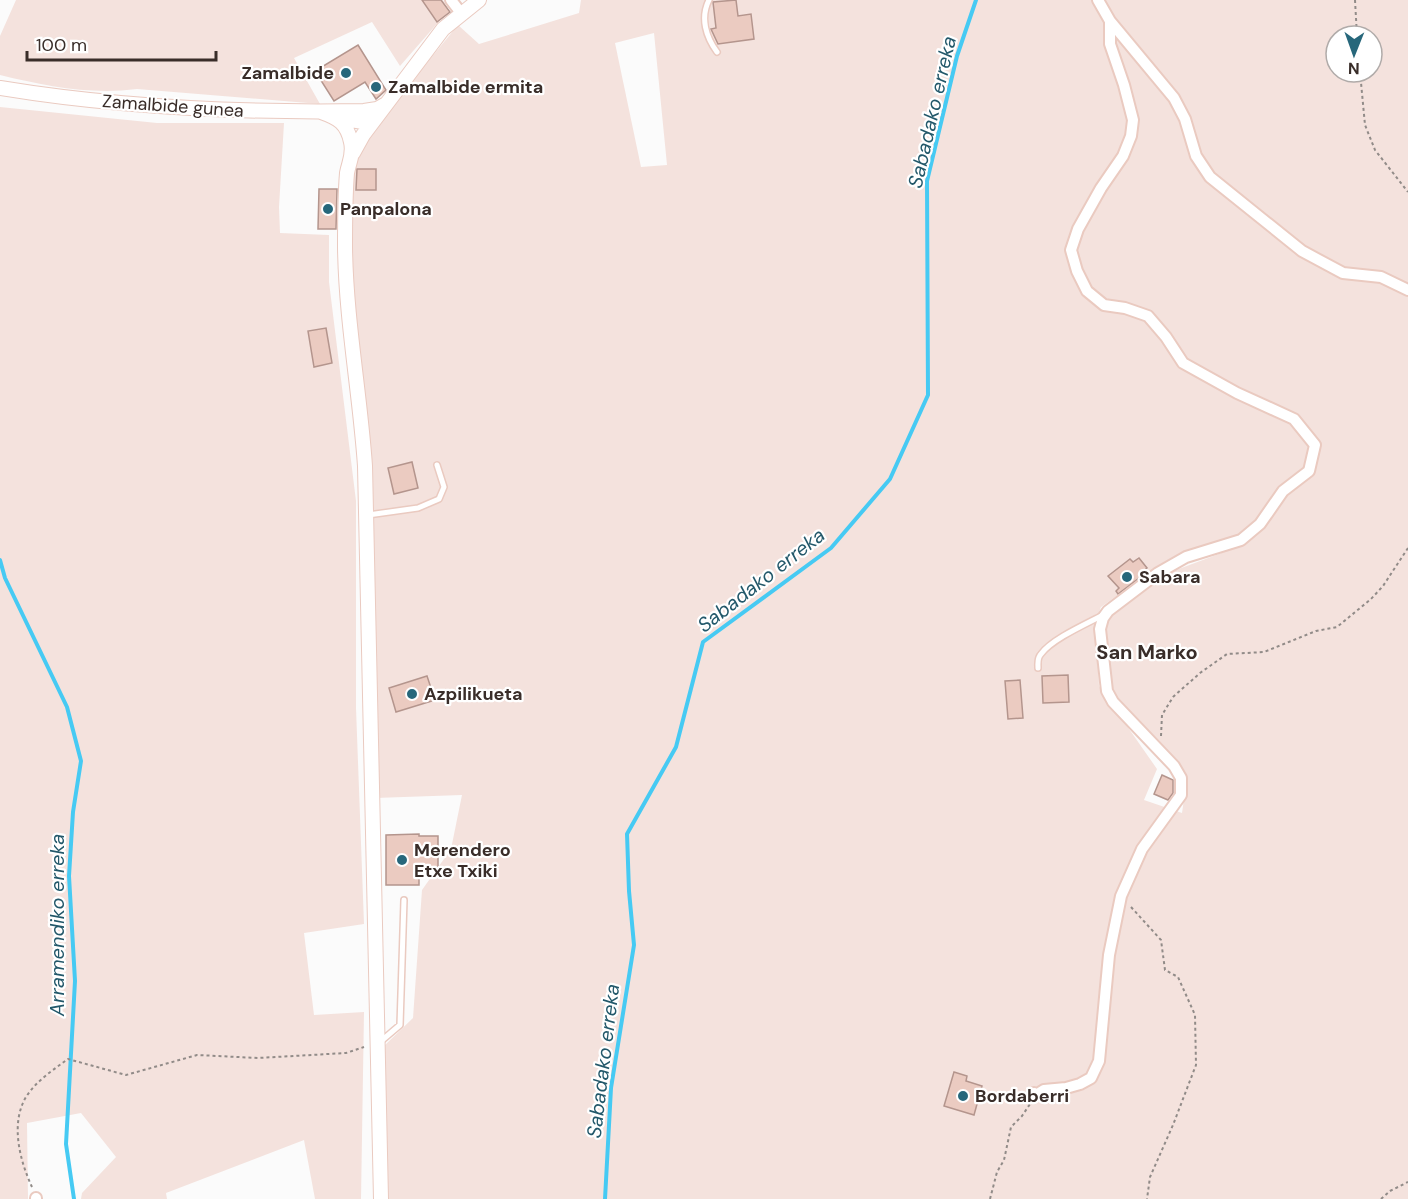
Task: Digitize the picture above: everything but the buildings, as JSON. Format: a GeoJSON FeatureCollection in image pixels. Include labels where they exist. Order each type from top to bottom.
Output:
{"type":"FeatureCollection","features":[{"type":"Feature","properties":{"kind":"street"},"geometry":{"type":"LineString","coordinates":[[451,0],[460,13]]}},
{"type":"Feature","properties":{"kind":"street"},"geometry":{"type":"LineString","coordinates":[[381,1199],[366,515],[361,417],[347,304],[346,190],[352,153],[376,118],[443,29],[479,0]]}},
{"type":"Feature","properties":{"kind":"street"},"geometry":{"type":"LineString","coordinates":[[1098,0],[1110,21],[1174,98],[1185,119],[1196,156],[1210,177],[1302,251],[1343,273],[1381,277],[1408,290]]}},
{"type":"Feature","properties":{"kind":"street"},"geometry":{"type":"LineString","coordinates":[[1035,1094],[1044,1090],[1066,1089],[1091,1078],[1099,1061],[1109,955],[1121,896],[1143,849],[1181,795],[1181,778],[1161,751],[1113,702],[1107,691],[1100,629],[1103,618],[1108,611],[1158,573],[1186,557],[1241,540],[1260,524],[1283,491],[1309,471],[1315,445],[1294,419],[1238,393],[1183,363],[1166,337],[1148,316],[1125,308],[1104,305],[1087,291],[1077,271],[1071,250],[1078,229],[1092,208],[1101,188],[1123,156],[1131,136],[1133,120],[1110,44],[1110,21]]}},
{"type":"Feature","properties":{"kind":"street","name":"Zamalbide gunea"},"geometry":{"type":"LineString","coordinates":[[0,88],[167,108],[321,112]]}},
{"type":"Feature","properties":{"kind":"street"},"geometry":{"type":"LineString","coordinates":[[321,112],[371,110],[386,104]]}},
{"type":"Feature","properties":{"kind":"street"},"geometry":{"type":"LineString","coordinates":[[321,112],[363,122],[376,118]]}},
{"type":"Feature","properties":{"kind":"street"},"geometry":{"type":"LineString","coordinates":[[339,118],[349,135],[352,153]]}},
{"type":"Feature","properties":{"kind":"lane"},"geometry":{"type":"LineString","coordinates":[[709,0],[705,19],[706,32],[717,52]]}},
{"type":"Feature","properties":{"kind":"lane"},"geometry":{"type":"LineString","coordinates":[[366,515],[418,508],[439,499],[444,487],[437,465]]}},
{"type":"Feature","properties":{"kind":"lane"},"geometry":{"type":"LineString","coordinates":[[1038,668],[1037,660],[1041,653],[1108,611]]}},
{"type":"Feature","properties":{"kind":"lane"},"geometry":{"type":"LineString","coordinates":[[379,1043],[400,1025],[404,900]]}},
{"type":"Feature","properties":{"kind":"path"},"geometry":{"type":"LineString","coordinates":[[1354,0],[1357,24]]}},
{"type":"Feature","properties":{"kind":"path"},"geometry":{"type":"LineString","coordinates":[[1361,84],[1365,124],[1375,150],[1408,192]]}},
{"type":"Feature","properties":{"kind":"path"},"geometry":{"type":"LineString","coordinates":[[1161,751],[1162,716],[1173,697],[1200,672],[1227,654],[1264,652],[1316,631],[1337,627],[1383,586],[1408,548]]}},
{"type":"Feature","properties":{"kind":"path"},"geometry":{"type":"LineString","coordinates":[[1121,896],[1161,940],[1165,970],[1178,977],[1196,1016],[1196,1065],[1150,1177],[1147,1199]]}},
{"type":"Feature","properties":{"kind":"path"},"geometry":{"type":"LineString","coordinates":[[36,1199],[20,1158],[18,1119],[26,1097],[45,1076],[68,1059],[126,1075],[197,1055],[258,1058],[346,1053],[379,1043]]}},
{"type":"Feature","properties":{"kind":"path"},"geometry":{"type":"LineString","coordinates":[[990,1199],[997,1172],[1004,1160],[1011,1127],[1022,1116],[1035,1094]]}},
{"type":"Feature","properties":{"kind":"path"},"geometry":{"type":"LineString","coordinates":[[1381,1199],[1390,1191],[1408,1182]]}},
{"type":"Feature","properties":{"kind":"shaded area"},"geometry":{"type":"Polygon","coordinates":[[[16,0],[443,0],[449,10],[400,66],[372,22],[294,58],[320,104],[137,89],[85,90],[51,86],[0,75],[0,36],[16,0]]]}},
{"type":"Feature","properties":{"kind":"shaded area"},"geometry":{"type":"Polygon","coordinates":[[[581,0],[1408,0],[1408,1199],[380,1199],[383,1047],[413,1018],[422,890],[451,849],[462,795],[375,798],[373,497],[366,413],[348,264],[348,202],[355,161],[379,121],[458,25],[479,44],[579,13],[581,0]],[[654,33],[615,43],[641,167],[667,165],[654,33]],[[1242,536],[1215,546],[1195,548],[1166,561],[1101,607],[1096,621],[1099,686],[1157,769],[1144,800],[1182,813],[1187,778],[1161,751],[1147,730],[1136,723],[1112,694],[1105,629],[1110,615],[1125,601],[1168,573],[1235,548],[1242,536]]]}},
{"type":"Feature","properties":{"kind":"shaded area"},"geometry":{"type":"Polygon","coordinates":[[[0,107],[157,123],[284,123],[279,207],[280,233],[329,235],[329,282],[356,501],[356,708],[364,924],[304,933],[314,1015],[364,1012],[361,1199],[315,1199],[304,1140],[166,1193],[167,1199],[81,1199],[82,1193],[116,1157],[81,1113],[27,1123],[28,1199],[0,1199],[0,107]]]}},
{"type":"Feature","properties":{"kind":"waterway","name":"Sabadako erreka"},"geometry":{"type":"LineString","coordinates":[[605,1199],[611,1088],[634,945],[627,834],[676,747],[703,642],[831,548],[890,479],[928,395],[927,181],[957,56],[976,0]]}},
{"type":"Feature","properties":{"kind":"waterway","name":"Arramendiko erreka"},"geometry":{"type":"LineString","coordinates":[[0,560],[5,578],[67,707],[81,761],[73,812],[69,876],[75,981],[66,1144],[74,1199]]}},
{"type":"Feature","properties":{"kind":"place","name":"Zamalbide"},"geometry":{"type":"Point","coordinates":[346,73]}},
{"type":"Feature","properties":{"kind":"place","name":"Zamalbide ermita"},"geometry":{"type":"Point","coordinates":[376,87]}},
{"type":"Feature","properties":{"kind":"place","name":"Panpalona"},"geometry":{"type":"Point","coordinates":[328,209]}},
{"type":"Feature","properties":{"kind":"place","name":"Sabara"},"geometry":{"type":"Point","coordinates":[1127,577]}},
{"type":"Feature","properties":{"kind":"place","name":"Azpilikueta"},"geometry":{"type":"Point","coordinates":[412,694]}},
{"type":"Feature","properties":{"kind":"place","name":"Merendero Etxe Txiki"},"geometry":{"type":"Point","coordinates":[402,860]}},
{"type":"Feature","properties":{"kind":"place","name":"Bordaberri"},"geometry":{"type":"Point","coordinates":[963,1096]}},
{"type":"Feature","properties":{"kind":"district","name":"San Marko"},"geometry":{"type":"Point","coordinates":[1147,652]}}]}
